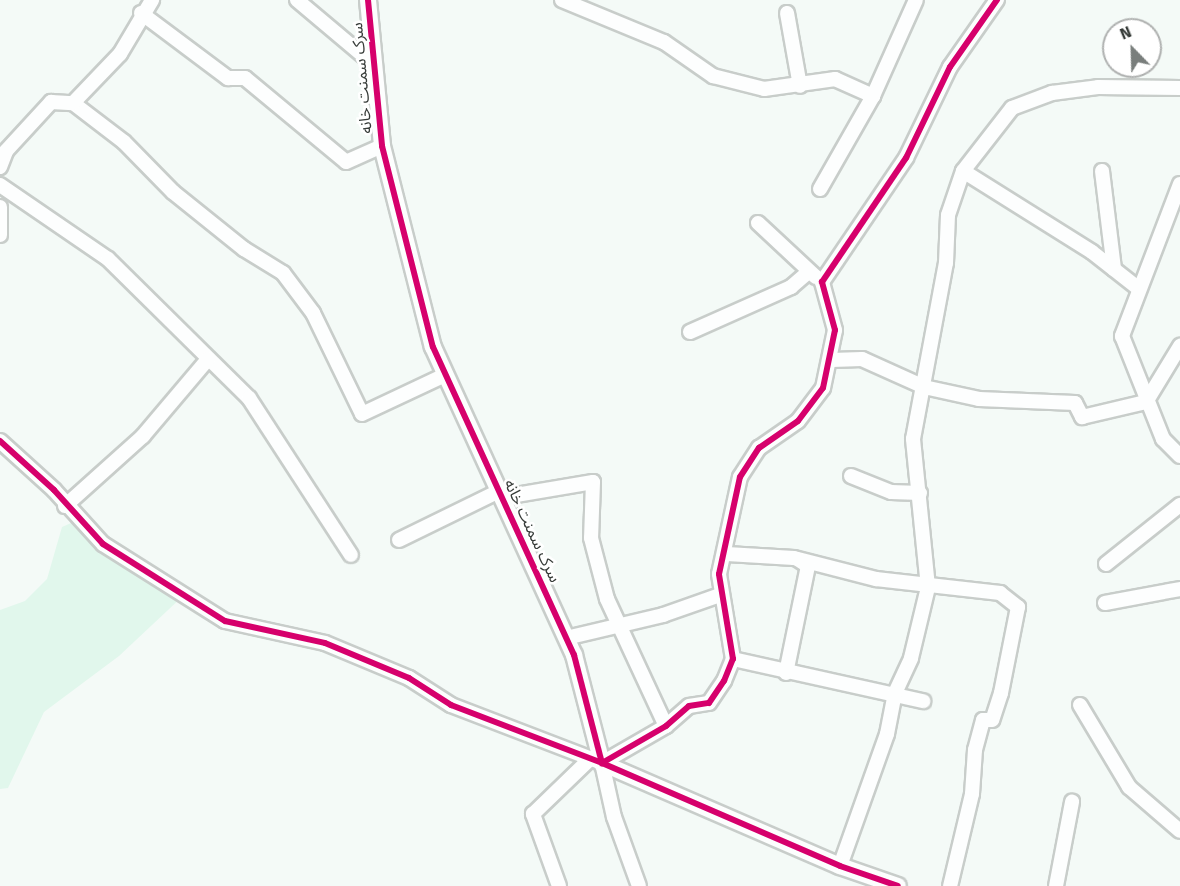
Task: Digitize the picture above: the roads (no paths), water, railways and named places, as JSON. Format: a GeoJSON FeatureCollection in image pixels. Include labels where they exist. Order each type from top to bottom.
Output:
{"type":"FeatureCollection","features":[{"type":"Feature","properties":{"kind":"street"},"geometry":{"type":"LineString","coordinates":[[74,103],[120,54],[141,13],[152,0]]}},
{"type":"Feature","properties":{"kind":"street"},"geometry":{"type":"LineString","coordinates":[[297,0],[373,64]]}},
{"type":"Feature","properties":{"kind":"street","name":"سرک سمنت خانه"},"geometry":{"type":"LineString","coordinates":[[368,0],[382,146],[411,271],[445,375],[566,638],[596,761]]}},
{"type":"Feature","properties":{"kind":"street"},"geometry":{"type":"LineString","coordinates":[[562,0],[664,42],[713,76],[764,89],[835,80],[873,96]]}},
{"type":"Feature","properties":{"kind":"street"},"geometry":{"type":"LineString","coordinates":[[819,189],[873,96],[916,0]]}},
{"type":"Feature","properties":{"kind":"street"},"geometry":{"type":"LineString","coordinates":[[822,282],[906,158],[950,67],[997,0]]}},
{"type":"Feature","properties":{"kind":"street"},"geometry":{"type":"LineString","coordinates":[[787,12],[800,86]]}},
{"type":"Feature","properties":{"kind":"street"},"geometry":{"type":"LineString","coordinates":[[141,13],[228,78],[244,78],[346,162],[382,146]]}},
{"type":"Feature","properties":{"kind":"street"},"geometry":{"type":"LineString","coordinates":[[840,866],[887,734],[895,693],[911,658],[928,587],[913,440],[946,262],[948,215],[963,171],[1012,108],[1053,93],[1098,87],[1180,88]]}},
{"type":"Feature","properties":{"kind":"street"},"geometry":{"type":"LineString","coordinates":[[0,167],[6,151],[51,102],[74,103],[124,142],[173,192],[244,249],[284,273],[313,313],[362,414],[445,375]]}},
{"type":"Feature","properties":{"kind":"street"},"geometry":{"type":"LineString","coordinates":[[963,171],[1114,269],[1139,289]]}},
{"type":"Feature","properties":{"kind":"street"},"geometry":{"type":"LineString","coordinates":[[1102,171],[1114,269]]}},
{"type":"Feature","properties":{"kind":"street"},"geometry":{"type":"LineString","coordinates":[[1180,184],[1122,336],[1146,402],[1163,439],[1180,456]]}},
{"type":"Feature","properties":{"kind":"street"},"geometry":{"type":"LineString","coordinates":[[0,185],[108,260],[249,398],[351,555]]}},
{"type":"Feature","properties":{"kind":"street"},"geometry":{"type":"LineString","coordinates":[[0,207],[0,235]]}},
{"type":"Feature","properties":{"kind":"street"},"geometry":{"type":"LineString","coordinates":[[559,886],[533,814],[596,761],[666,726],[689,706],[709,703],[733,659],[720,595],[719,574],[727,554],[741,477],[759,448],[798,421],[823,388],[832,360],[835,330],[822,282],[808,272],[758,223]]}},
{"type":"Feature","properties":{"kind":"street"},"geometry":{"type":"LineString","coordinates":[[690,333],[791,287],[808,272]]}},
{"type":"Feature","properties":{"kind":"street"},"geometry":{"type":"LineString","coordinates":[[832,360],[862,359],[924,387],[979,399],[1075,403],[1082,417],[1146,402],[1180,346]]}},
{"type":"Feature","properties":{"kind":"street"},"geometry":{"type":"LineString","coordinates":[[65,506],[143,436],[208,359]]}},
{"type":"Feature","properties":{"kind":"street"},"geometry":{"type":"LineString","coordinates":[[0,441],[54,489],[65,506],[103,544],[225,621],[325,643],[409,678],[451,705],[596,761],[840,866],[898,886]]}},
{"type":"Feature","properties":{"kind":"street"},"geometry":{"type":"LineString","coordinates":[[851,476],[891,492],[920,493]]}},
{"type":"Feature","properties":{"kind":"street"},"geometry":{"type":"LineString","coordinates":[[399,540],[499,491],[516,495],[593,482],[591,538],[607,599],[666,726]]}},
{"type":"Feature","properties":{"kind":"street"},"geometry":{"type":"LineString","coordinates":[[1106,564],[1180,505]]}},
{"type":"Feature","properties":{"kind":"street"},"geometry":{"type":"LineString","coordinates":[[727,554],[794,558],[928,587],[1000,593],[1018,607],[1001,693],[992,720],[984,720],[975,750],[972,794],[950,886]]}},
{"type":"Feature","properties":{"kind":"street"},"geometry":{"type":"LineString","coordinates":[[786,674],[808,566],[794,558]]}},
{"type":"Feature","properties":{"kind":"street"},"geometry":{"type":"LineString","coordinates":[[1105,603],[1180,589]]}},
{"type":"Feature","properties":{"kind":"street"},"geometry":{"type":"LineString","coordinates":[[566,638],[720,595]]}},
{"type":"Feature","properties":{"kind":"street"},"geometry":{"type":"LineString","coordinates":[[733,659],[786,674],[895,693],[923,701]]}},
{"type":"Feature","properties":{"kind":"street"},"geometry":{"type":"LineString","coordinates":[[1080,705],[1129,787],[1180,831]]}},
{"type":"Feature","properties":{"kind":"street"},"geometry":{"type":"LineString","coordinates":[[596,761],[639,886]]}},
{"type":"Feature","properties":{"kind":"street"},"geometry":{"type":"LineString","coordinates":[[1056,886],[1072,802]]}}]}
